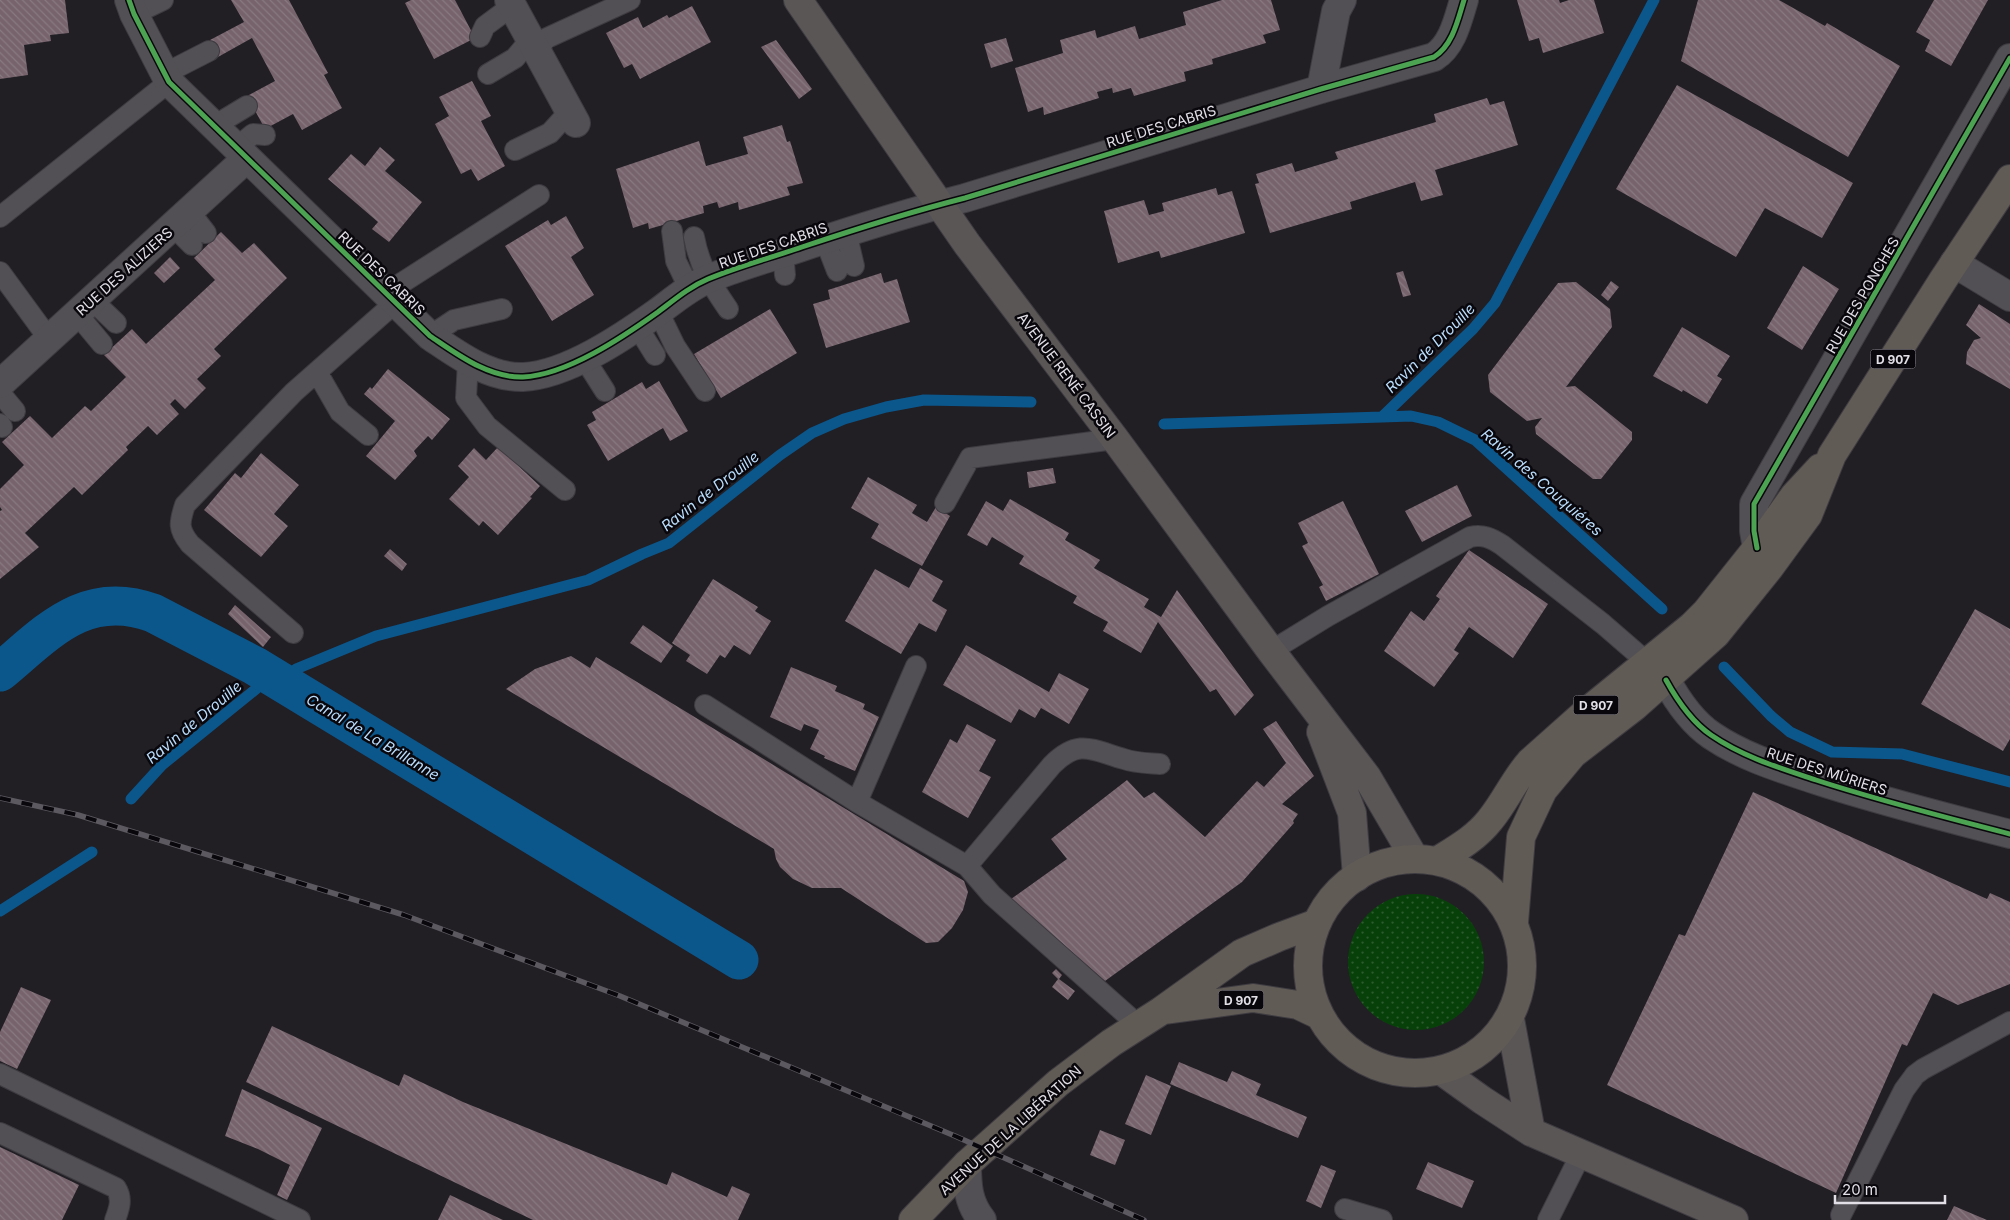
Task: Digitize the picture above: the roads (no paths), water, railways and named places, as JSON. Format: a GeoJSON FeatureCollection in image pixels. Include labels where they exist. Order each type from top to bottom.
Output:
{"type":"FeatureCollection","features":[{"type":"Feature","properties":{"kind":"main road","name":"AVENUE RENÉ CASSIN"},"geometry":{"type":"LineString","coordinates":[[798,0],[939,205],[1115,439],[1270,651],[1367,777],[1426,860]]}},
{"type":"Feature","properties":{"kind":"main road","name":"AVENUE RENÉ CASSIN"},"geometry":{"type":"LineString","coordinates":[[806,0],[830,47]]}},
{"type":"Feature","properties":{"kind":"main road","name":"D 907"},"geometry":{"type":"LineString","coordinates":[[1514,922],[1521,837],[1544,790],[1573,754],[1634,707],[1657,672],[1756,548],[1794,496],[1832,455],[1954,263],[2010,179]]}},
{"type":"Feature","properties":{"kind":"main road","name":"D 907"},"geometry":{"type":"LineString","coordinates":[[1426,860],[1470,840],[1490,820],[1530,762],[1585,714],[1657,672],[1716,634],[1770,567],[1808,515],[1832,455]]}},
{"type":"Feature","properties":{"kind":"main road","name":"AVENUE RENÉ CASSIN"},"geometry":{"type":"LineString","coordinates":[[1309,700],[1352,813],[1357,877]]}},
{"type":"Feature","properties":{"kind":"main road"},"geometry":{"type":"LineString","coordinates":[[1426,860],[1469,873],[1495,894],[1514,922],[1523,954],[1521,988],[1510,1019],[1487,1048],[1443,1072],[1417,1074],[1378,1068],[1344,1047],[1319,1015],[1311,991],[1308,965],[1314,924],[1323,909],[1337,894],[1357,877],[1384,864],[1426,860]]}},
{"type":"Feature","properties":{"kind":"main road","name":"AVENUE DE LA LIBÉRATION"},"geometry":{"type":"LineString","coordinates":[[913,1220],[967,1164],[1058,1083],[1137,1024],[1161,1011],[1242,953],[1314,924]]}},
{"type":"Feature","properties":{"kind":"main road","name":"AVENUE DE LA LIBÉRATION"},"geometry":{"type":"LineString","coordinates":[[1161,1011],[1253,998],[1298,1005],[1319,1015]]}},
{"type":"Feature","properties":{"kind":"main road"},"geometry":{"type":"LineString","coordinates":[[1510,1019],[1531,1132]]}},
{"type":"Feature","properties":{"kind":"main road"},"geometry":{"type":"LineString","coordinates":[[1443,1072],[1531,1132],[1734,1220]]}},
{"type":"Feature","properties":{"kind":"street"},"geometry":{"type":"LineString","coordinates":[[1321,89],[1336,11],[1342,0]]}},
{"type":"Feature","properties":{"kind":"street","name":"RUE DES CABRIS"},"geometry":{"type":"LineString","coordinates":[[132,7],[166,78],[430,336],[468,362],[503,374],[522,377],[562,368],[584,358],[647,319],[698,284],[784,264],[836,236],[1321,89],[1431,58],[1439,54],[1452,34],[1464,0]]}},
{"type":"Feature","properties":{"kind":"street"},"geometry":{"type":"LineString","coordinates":[[510,3],[573,117]]}},
{"type":"Feature","properties":{"kind":"street","name":"RUE DES PONCHES"},"geometry":{"type":"LineString","coordinates":[[1756,548],[1754,504],[2010,58]]}},
{"type":"Feature","properties":{"kind":"street","name":"RUE DES ALIZIERS"},"geometry":{"type":"LineString","coordinates":[[0,384],[181,218],[242,153]]}},
{"type":"Feature","properties":{"kind":"street"},"geometry":{"type":"LineString","coordinates":[[1954,263],[2010,297]]}},
{"type":"Feature","properties":{"kind":"street","name":"RUE DES MÛRIERS"},"geometry":{"type":"LineString","coordinates":[[1657,672],[1693,718],[1710,734],[1735,750],[1770,765],[1878,800],[2010,834]]}},
{"type":"Feature","properties":{"kind":"street"},"geometry":{"type":"LineString","coordinates":[[967,1164],[967,1186],[970,1202],[982,1220]]}},
{"type":"Feature","properties":{"kind":"lane"},"geometry":{"type":"LineString","coordinates":[[132,7],[163,0]]}},
{"type":"Feature","properties":{"kind":"lane"},"geometry":{"type":"LineString","coordinates":[[488,74],[533,45],[630,0]]}},
{"type":"Feature","properties":{"kind":"lane"},"geometry":{"type":"LineString","coordinates":[[480,37],[485,26],[510,3]]}},
{"type":"Feature","properties":{"kind":"lane"},"geometry":{"type":"LineString","coordinates":[[0,217],[166,78],[209,51]]}},
{"type":"Feature","properties":{"kind":"lane"},"geometry":{"type":"LineString","coordinates":[[214,126],[247,106]]}},
{"type":"Feature","properties":{"kind":"lane"},"geometry":{"type":"LineString","coordinates":[[515,150],[550,133],[573,117]]}},
{"type":"Feature","properties":{"kind":"lane"},"geometry":{"type":"LineString","coordinates":[[242,153],[253,134],[265,135]]}},
{"type":"Feature","properties":{"kind":"lane"},"geometry":{"type":"LineString","coordinates":[[293,633],[190,544],[181,532],[180,518],[185,505],[294,392],[317,372],[391,298],[539,195]]}},
{"type":"Feature","properties":{"kind":"lane"},"geometry":{"type":"LineString","coordinates":[[181,218],[199,239]]}},
{"type":"Feature","properties":{"kind":"lane"},"geometry":{"type":"LineString","coordinates":[[672,231],[676,261],[698,284],[728,309]]}},
{"type":"Feature","properties":{"kind":"lane"},"geometry":{"type":"LineString","coordinates":[[836,236],[845,269]]}},
{"type":"Feature","properties":{"kind":"lane"},"geometry":{"type":"LineString","coordinates":[[694,237],[698,254],[698,284]]}},
{"type":"Feature","properties":{"kind":"lane"},"geometry":{"type":"LineString","coordinates":[[0,272],[49,339]]}},
{"type":"Feature","properties":{"kind":"lane"},"geometry":{"type":"LineString","coordinates":[[84,307],[116,323]]}},
{"type":"Feature","properties":{"kind":"lane"},"geometry":{"type":"LineString","coordinates":[[84,307],[102,344]]}},
{"type":"Feature","properties":{"kind":"lane"},"geometry":{"type":"LineString","coordinates":[[430,336],[454,320],[502,309]]}},
{"type":"Feature","properties":{"kind":"lane"},"geometry":{"type":"LineString","coordinates":[[647,319],[655,355]]}},
{"type":"Feature","properties":{"kind":"lane"},"geometry":{"type":"LineString","coordinates":[[647,319],[675,346],[705,391]]}},
{"type":"Feature","properties":{"kind":"lane"},"geometry":{"type":"LineString","coordinates":[[584,358],[605,391]]}},
{"type":"Feature","properties":{"kind":"lane"},"geometry":{"type":"LineString","coordinates":[[468,362],[466,398],[487,426],[565,490]]}},
{"type":"Feature","properties":{"kind":"lane"},"geometry":{"type":"LineString","coordinates":[[317,372],[340,412],[368,435]]}},
{"type":"Feature","properties":{"kind":"lane"},"geometry":{"type":"LineString","coordinates":[[0,393],[15,411]]}},
{"type":"Feature","properties":{"kind":"lane"},"geometry":{"type":"LineString","coordinates":[[945,502],[970,458],[1115,439]]}},
{"type":"Feature","properties":{"kind":"lane"},"geometry":{"type":"LineString","coordinates":[[1270,651],[1336,611],[1470,537],[1478,535],[1489,537],[1502,545],[1603,624],[1657,672]]}},
{"type":"Feature","properties":{"kind":"lane"},"geometry":{"type":"LineString","coordinates":[[856,802],[916,666]]}},
{"type":"Feature","properties":{"kind":"lane"},"geometry":{"type":"LineString","coordinates":[[705,705],[856,802],[967,866],[992,894],[1137,1024]]}},
{"type":"Feature","properties":{"kind":"lane"},"geometry":{"type":"LineString","coordinates":[[967,866],[1052,765],[1066,752],[1085,747],[1126,760],[1160,764]]}},
{"type":"Feature","properties":{"kind":"lane"},"geometry":{"type":"LineString","coordinates":[[1841,1215],[1904,1090],[1915,1074],[2010,1022]]}},
{"type":"Feature","properties":{"kind":"lane"},"geometry":{"type":"LineString","coordinates":[[0,1074],[300,1220]]}},
{"type":"Feature","properties":{"kind":"lane"},"geometry":{"type":"LineString","coordinates":[[0,1133],[116,1188],[120,1194],[120,1201],[114,1220]]}},
{"type":"Feature","properties":{"kind":"lane"},"geometry":{"type":"LineString","coordinates":[[1548,1220],[1581,1154]]}},
{"type":"Feature","properties":{"kind":"lane"},"geometry":{"type":"LineString","coordinates":[[1345,1209],[1382,1220]]}},
{"type":"Feature","properties":{"kind":"waterway","name":"Ravin de Drouille"},"geometry":{"type":"LineString","coordinates":[[1164,424],[1382,417],[1473,329],[1495,303],[1654,0]]}},
{"type":"Feature","properties":{"kind":"waterway","name":"Ravin de Drouille"},"geometry":{"type":"LineString","coordinates":[[296,669],[376,636],[588,580],[669,543],[780,455],[812,433],[844,419],[886,407],[924,400],[1031,402]]}},
{"type":"Feature","properties":{"kind":"waterway","name":"Ravin des Couquiéres"},"geometry":{"type":"LineString","coordinates":[[1382,417],[1411,416],[1438,422],[1475,440],[1662,609]]}},
{"type":"Feature","properties":{"kind":"waterway","name":"Canal de La Brillanne"},"geometry":{"type":"LineString","coordinates":[[0,672],[51,630],[69,618],[87,610],[107,606],[129,607],[153,613],[255,666],[739,960]]}},
{"type":"Feature","properties":{"kind":"waterway","name":"Ravin des Couquiéres"},"geometry":{"type":"LineString","coordinates":[[1724,667],[1771,716],[1790,732],[1832,752],[1902,754],[2010,782]]}},
{"type":"Feature","properties":{"kind":"waterway","name":"Ravin de Drouille"},"geometry":{"type":"LineString","coordinates":[[131,799],[162,765],[256,689]]}},
{"type":"Feature","properties":{"kind":"waterway","name":"Ravin de Drouille"},"geometry":{"type":"LineString","coordinates":[[0,911],[92,852]]}},
{"type":"Feature","properties":{"kind":"railway"},"geometry":{"type":"LineString","coordinates":[[0,798],[78,815],[404,915],[620,996],[955,1136],[1144,1220]]}}]}
